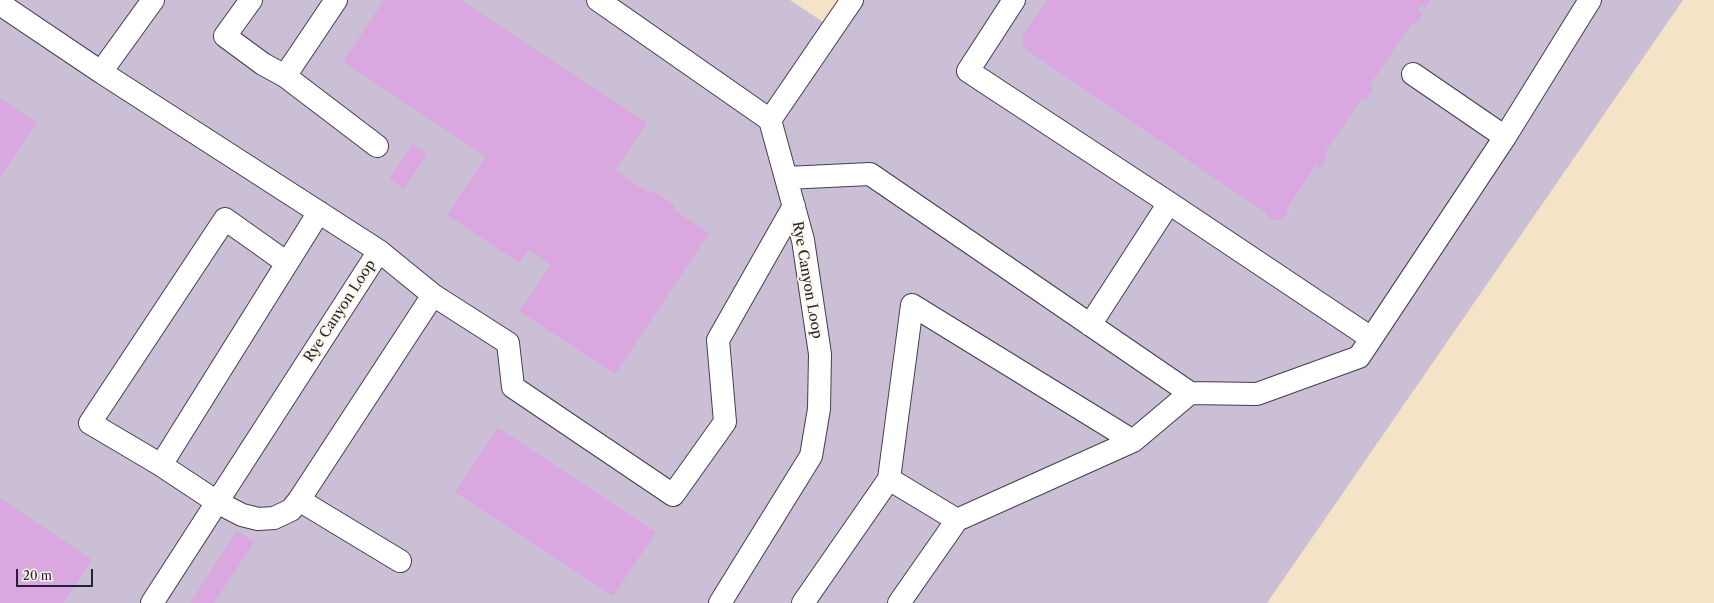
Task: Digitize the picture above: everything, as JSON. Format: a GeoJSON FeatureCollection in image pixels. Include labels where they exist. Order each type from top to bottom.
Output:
{"type":"FeatureCollection","features":[{"type":"Feature","properties":{"kind":"street"},"geometry":{"type":"LineString","coordinates":[[101,72],[153,0]]}},
{"type":"Feature","properties":{"kind":"street"},"geometry":{"type":"LineString","coordinates":[[251,0],[225,36],[263,64],[285,76],[377,146]]}},
{"type":"Feature","properties":{"kind":"street"},"geometry":{"type":"LineString","coordinates":[[285,76],[336,0]]}},
{"type":"Feature","properties":{"kind":"street"},"geometry":{"type":"LineString","coordinates":[[598,0],[770,120],[852,0]]}},
{"type":"Feature","properties":{"kind":"street"},"geometry":{"type":"LineString","coordinates":[[1014,0],[968,71],[1371,338]]}},
{"type":"Feature","properties":{"kind":"street"},"geometry":{"type":"LineString","coordinates":[[786,178],[870,174],[1190,393],[1257,394],[1359,357],[1505,137],[1590,0]]}},
{"type":"Feature","properties":{"kind":"street","name":"Rye Canyon Loop"},"geometry":{"type":"LineString","coordinates":[[0,4],[101,72],[379,251],[152,603]]}},
{"type":"Feature","properties":{"kind":"street"},"geometry":{"type":"LineString","coordinates":[[1413,74],[1505,137]]}},
{"type":"Feature","properties":{"kind":"street","name":"Rye Canyon Loop"},"geometry":{"type":"LineString","coordinates":[[720,603],[811,456],[819,408],[820,354],[803,240],[770,120]]}},
{"type":"Feature","properties":{"kind":"street"},"geometry":{"type":"LineString","coordinates":[[1090,325],[1169,203]]}},
{"type":"Feature","properties":{"kind":"street"},"geometry":{"type":"LineString","coordinates":[[379,251],[434,295],[508,343],[513,387],[673,495],[725,422],[718,340],[794,206]]}},
{"type":"Feature","properties":{"kind":"street"},"geometry":{"type":"LineString","coordinates":[[161,465],[319,212]]}},
{"type":"Feature","properties":{"kind":"street"},"geometry":{"type":"LineString","coordinates":[[287,264],[225,219],[90,423],[161,465],[217,502],[242,515],[258,519],[274,518],[291,510],[299,500],[434,295]]}},
{"type":"Feature","properties":{"kind":"street"},"geometry":{"type":"LineString","coordinates":[[803,603],[889,479],[912,305],[1133,441]]}},
{"type":"Feature","properties":{"kind":"street"},"geometry":{"type":"LineString","coordinates":[[899,603],[957,520],[1133,441],[1190,393]]}},
{"type":"Feature","properties":{"kind":"street"},"geometry":{"type":"LineString","coordinates":[[889,479],[957,520]]}},
{"type":"Feature","properties":{"kind":"street"},"geometry":{"type":"LineString","coordinates":[[299,500],[400,561]]}},
{"type":"Feature","properties":{"kind":"shaded area"},"geometry":{"type":"Polygon","coordinates":[[[0,0],[790,0],[826,24],[844,0],[1683,0],[1267,603],[0,603],[0,0]]]}},
{"type":"Feature","properties":{"kind":"building"},"geometry":{"type":"Polygon","coordinates":[[[384,0],[461,0],[647,123],[615,170],[649,193],[651,190],[675,205],[673,209],[709,233],[615,374],[519,311],[551,265],[528,250],[519,263],[447,215],[486,157],[343,62],[384,0]]]}},
{"type":"Feature","properties":{"kind":"building"},"geometry":{"type":"Polygon","coordinates":[[[1047,0],[1430,0],[1425,8],[1421,5],[1418,10],[1423,14],[1415,25],[1412,23],[1369,86],[1373,88],[1365,100],[1362,98],[1324,154],[1328,156],[1320,168],[1316,165],[1286,210],[1290,213],[1280,220],[1274,220],[1267,217],[1266,213],[1028,51],[1024,47],[1022,36],[1047,0]]]}},
{"type":"Feature","properties":{"kind":"building"},"geometry":{"type":"Polygon","coordinates":[[[0,98],[37,122],[0,177],[0,98]]]}},
{"type":"Feature","properties":{"kind":"building"},"geometry":{"type":"Polygon","coordinates":[[[412,144],[427,154],[404,189],[389,179],[412,144]]]}},
{"type":"Feature","properties":{"kind":"building"},"geometry":{"type":"Polygon","coordinates":[[[498,428],[656,532],[613,596],[455,492],[498,428]]]}},
{"type":"Feature","properties":{"kind":"building"},"geometry":{"type":"Polygon","coordinates":[[[0,498],[92,560],[63,603],[0,603],[0,498]]]}},
{"type":"Feature","properties":{"kind":"building"},"geometry":{"type":"Polygon","coordinates":[[[237,531],[254,542],[214,603],[190,603],[237,531]]]}}]}
